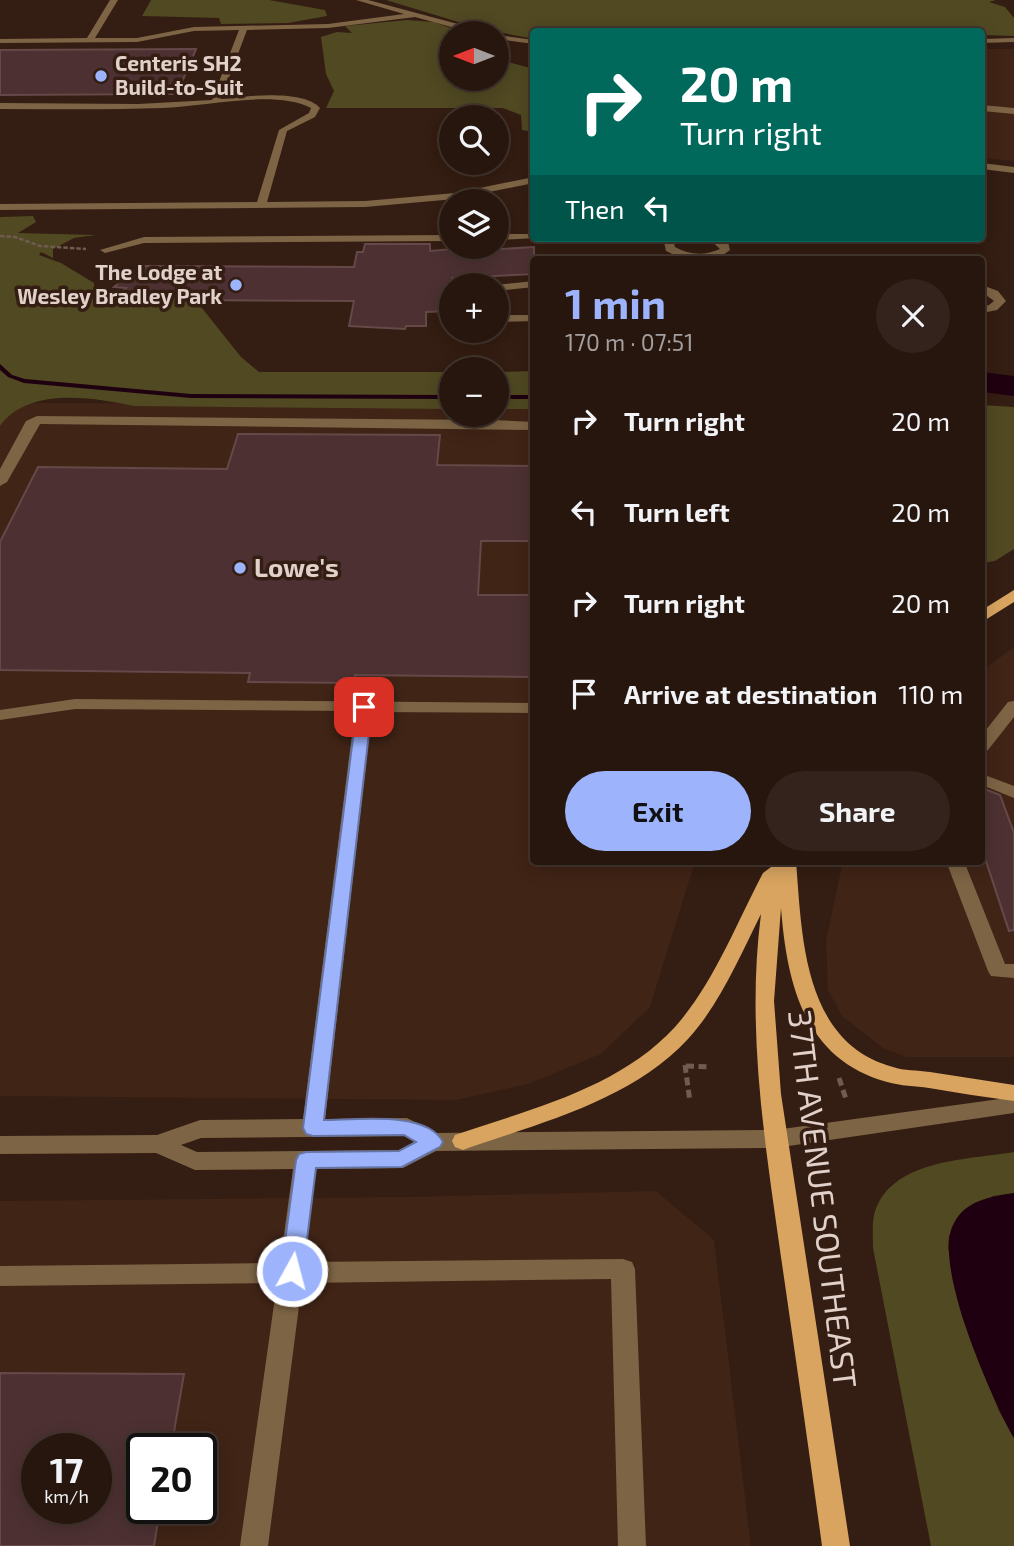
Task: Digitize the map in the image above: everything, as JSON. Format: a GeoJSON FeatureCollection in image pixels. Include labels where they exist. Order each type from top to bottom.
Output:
{"type":"FeatureCollection","features":[{"type":"Feature","properties":{"kind":"main road"},"geometry":{"type":"LineString","coordinates":[[985,615],[1014,595]]}},
{"type":"Feature","properties":{"kind":"main road"},"geometry":{"type":"LineString","coordinates":[[463,1141],[575,1102],[659,1054],[682,1032],[705,998],[780,865]]}},
{"type":"Feature","properties":{"kind":"main road","name":"37TH AVENUE SOUTHEAST"},"geometry":{"type":"LineString","coordinates":[[781,865],[765,949],[763,1037],[775,1139],[836,1546]]}},
{"type":"Feature","properties":{"kind":"main road"},"geometry":{"type":"LineString","coordinates":[[782,865],[793,950],[809,1006],[821,1030],[841,1050],[862,1064],[886,1074],[1014,1093]]}},
{"type":"Feature","properties":{"kind":"street"},"geometry":{"type":"LineString","coordinates":[[89,41],[114,0]]}},
{"type":"Feature","properties":{"kind":"street"},"geometry":{"type":"LineString","coordinates":[[360,0],[439,21]]}},
{"type":"Feature","properties":{"kind":"street"},"geometry":{"type":"LineString","coordinates":[[0,41],[145,39],[194,29],[337,25],[417,15]]}},
{"type":"Feature","properties":{"kind":"street"},"geometry":{"type":"LineString","coordinates":[[216,100],[244,28]]}},
{"type":"Feature","properties":{"kind":"street"},"geometry":{"type":"LineString","coordinates":[[509,39],[530,41]]}},
{"type":"Feature","properties":{"kind":"street"},"geometry":{"type":"LineString","coordinates":[[985,39],[1014,40]]}},
{"type":"Feature","properties":{"kind":"street"},"geometry":{"type":"LineString","coordinates":[[0,106],[188,104],[216,100],[287,100],[307,103],[316,108],[312,115],[284,130],[261,205]]}},
{"type":"Feature","properties":{"kind":"street"},"geometry":{"type":"LineString","coordinates":[[985,108],[1014,111]]}},
{"type":"Feature","properties":{"kind":"street"},"geometry":{"type":"LineString","coordinates":[[985,166],[1014,170]]}},
{"type":"Feature","properties":{"kind":"street"},"geometry":{"type":"LineString","coordinates":[[0,207],[365,204],[480,192],[530,181]]}},
{"type":"Feature","properties":{"kind":"street"},"geometry":{"type":"LineString","coordinates":[[509,237],[530,237]]}},
{"type":"Feature","properties":{"kind":"street"},"geometry":{"type":"LineString","coordinates":[[105,250],[145,240],[439,238]]}},
{"type":"Feature","properties":{"kind":"street"},"geometry":{"type":"LineString","coordinates":[[670,242],[670,249],[690,256]]}},
{"type":"Feature","properties":{"kind":"street"},"geometry":{"type":"LineString","coordinates":[[509,287],[530,284]]}},
{"type":"Feature","properties":{"kind":"street"},"geometry":{"type":"LineString","coordinates":[[985,289],[994,293],[1000,300],[1014,302]]}},
{"type":"Feature","properties":{"kind":"street"},"geometry":{"type":"LineString","coordinates":[[985,309],[993,308],[1000,300]]}},
{"type":"Feature","properties":{"kind":"street"},"geometry":{"type":"LineString","coordinates":[[509,319],[530,318]]}},
{"type":"Feature","properties":{"kind":"street"},"geometry":{"type":"LineString","coordinates":[[0,482],[31,424],[37,420],[530,426]]}},
{"type":"Feature","properties":{"kind":"street"},"geometry":{"type":"LineString","coordinates":[[0,715],[75,704],[530,708]]}},
{"type":"Feature","properties":{"kind":"street"},"geometry":{"type":"LineString","coordinates":[[985,742],[1014,706]]}},
{"type":"Feature","properties":{"kind":"street"},"geometry":{"type":"LineString","coordinates":[[313,1128],[364,707]]}},
{"type":"Feature","properties":{"kind":"street"},"geometry":{"type":"LineString","coordinates":[[985,780],[1014,792]]}},
{"type":"Feature","properties":{"kind":"street"},"geometry":{"type":"LineString","coordinates":[[957,865],[998,971],[1014,971]]}},
{"type":"Feature","properties":{"kind":"street"},"geometry":{"type":"LineString","coordinates":[[158,1144],[195,1161],[402,1159],[433,1142],[775,1139],[1014,1105]]}},
{"type":"Feature","properties":{"kind":"street"},"geometry":{"type":"LineString","coordinates":[[0,1145],[158,1144],[200,1129],[407,1127],[433,1142]]}},
{"type":"Feature","properties":{"kind":"street"},"geometry":{"type":"LineString","coordinates":[[254,1546],[306,1160]]}},
{"type":"Feature","properties":{"kind":"street"},"geometry":{"type":"LineString","coordinates":[[0,1276],[623,1269],[632,1546]]}},
{"type":"Feature","properties":{"kind":"path"},"geometry":{"type":"LineString","coordinates":[[0,236],[15,237],[40,246],[105,250]]}},
{"type":"Feature","properties":{"kind":"path"},"geometry":{"type":"LineString","coordinates":[[683,1058],[690,1102]]}},
{"type":"Feature","properties":{"kind":"path"},"geometry":{"type":"LineString","coordinates":[[686,1066],[710,1067]]}},
{"type":"Feature","properties":{"kind":"path"},"geometry":{"type":"LineString","coordinates":[[837,1070],[846,1099]]}},
{"type":"Feature","properties":{"kind":"shaded area"},"geometry":{"type":"Polygon","coordinates":[[[151,0],[269,0],[325,10],[327,16],[288,23],[221,24],[219,18],[142,16],[151,0]]]}},
{"type":"Feature","properties":{"kind":"shaded area"},"geometry":{"type":"Polygon","coordinates":[[[386,0],[996,0],[989,2],[1005,7],[1014,18],[1014,36],[985,35],[985,28],[530,28],[530,38],[509,34],[509,21],[455,21],[386,0]]]}},
{"type":"Feature","properties":{"kind":"shaded area"},"geometry":{"type":"Polygon","coordinates":[[[407,20],[439,24],[439,91],[509,91],[509,62],[530,68],[530,131],[522,130],[521,115],[509,110],[509,105],[326,108],[334,91],[326,74],[321,37],[337,32],[352,33],[345,26],[407,20]]]}},
{"type":"Feature","properties":{"kind":"shaded area"},"geometry":{"type":"Polygon","coordinates":[[[985,49],[1014,49],[1014,161],[985,158],[985,49]]]}},
{"type":"Feature","properties":{"kind":"shaded area"},"geometry":{"type":"Polygon","coordinates":[[[33,216],[36,222],[18,233],[96,235],[74,238],[53,249],[53,258],[41,252],[39,255],[61,263],[94,283],[96,299],[194,298],[241,357],[259,372],[439,372],[439,409],[134,406],[100,400],[63,398],[28,405],[12,413],[0,426],[0,217],[33,216]]]}},
{"type":"Feature","properties":{"kind":"shaded area"},"geometry":{"type":"Polygon","coordinates":[[[530,371],[530,409],[509,409],[509,372],[530,371]]]}},
{"type":"Feature","properties":{"kind":"shaded area"},"geometry":{"type":"Polygon","coordinates":[[[985,372],[1014,376],[1014,396],[985,392],[985,372]]]}},
{"type":"Feature","properties":{"kind":"shaded area"},"geometry":{"type":"Polygon","coordinates":[[[0,403],[439,404],[439,427],[509,427],[509,404],[530,404],[530,865],[695,865],[650,1007],[601,1054],[528,1084],[456,1100],[0,1096],[0,403]]]}},
{"type":"Feature","properties":{"kind":"shaded area"},"geometry":{"type":"Polygon","coordinates":[[[985,405],[1014,407],[1014,549],[995,561],[985,563],[985,405]]]}},
{"type":"Feature","properties":{"kind":"shaded area"},"geometry":{"type":"Polygon","coordinates":[[[1014,647],[1014,1057],[906,1057],[883,1048],[842,1016],[828,990],[826,941],[842,865],[985,865],[985,669],[1014,647]]]}},
{"type":"Feature","properties":{"kind":"shaded area"},"geometry":{"type":"Polygon","coordinates":[[[1014,1152],[1014,1193],[993,1196],[949,1235],[948,1248],[962,1316],[999,1411],[1014,1438],[1014,1546],[931,1546],[873,1248],[874,1215],[882,1197],[896,1183],[912,1173],[953,1161],[1014,1152]]]}},
{"type":"Feature","properties":{"kind":"shaded area"},"geometry":{"type":"Polygon","coordinates":[[[656,1191],[714,1240],[751,1546],[0,1546],[0,1201],[407,1197],[656,1191]]]}},
{"type":"Feature","properties":{"kind":"shaded area"},"geometry":{"type":"Polygon","coordinates":[[[1014,1193],[1014,1438],[992,1394],[967,1331],[957,1298],[949,1242],[954,1223],[965,1209],[988,1198],[1014,1193]]]}},
{"type":"Feature","properties":{"kind":"building","name":"Centeris SH2 Build-to-Suit"},"geometry":{"type":"Polygon","coordinates":[[[196,49],[177,94],[0,95],[0,50],[196,49]]]}},
{"type":"Feature","properties":{"kind":"building","name":"The Lodge at Wesley Bradley Park"},"geometry":{"type":"Polygon","coordinates":[[[365,244],[430,244],[430,251],[439,250],[439,259],[509,259],[509,249],[534,247],[534,256],[530,256],[530,274],[439,273],[439,312],[426,312],[426,326],[406,326],[405,329],[349,326],[354,301],[187,300],[120,293],[126,288],[114,287],[141,266],[354,267],[357,252],[363,252],[365,244]]]}},
{"type":"Feature","properties":{"kind":"building","name":"Lowe's"},"geometry":{"type":"Polygon","coordinates":[[[238,434],[440,435],[437,465],[530,466],[530,541],[481,541],[478,595],[530,595],[530,677],[355,675],[354,683],[248,682],[250,673],[0,670],[0,542],[38,467],[227,469],[238,434]]]}},
{"type":"Feature","properties":{"kind":"building"},"geometry":{"type":"Polygon","coordinates":[[[985,789],[1000,795],[1014,833],[1014,930],[1009,931],[985,858],[985,789]]]}},
{"type":"Feature","properties":{"kind":"building"},"geometry":{"type":"Polygon","coordinates":[[[0,1373],[184,1374],[174,1433],[126,1433],[126,1524],[157,1524],[154,1546],[0,1546],[0,1373]]]}},
{"type":"Feature","properties":{"kind":"waterway"},"geometry":{"type":"LineString","coordinates":[[0,366],[10,376],[24,381],[191,396],[439,397]]}},
{"type":"Feature","properties":{"kind":"waterway"},"geometry":{"type":"LineString","coordinates":[[509,397],[530,397]]}},
{"type":"Feature","properties":{"kind":"place","name":"Centeris SH2 Build-to-Suit"},"geometry":{"type":"Point","coordinates":[101,76]}},
{"type":"Feature","properties":{"kind":"place","name":"The Lodge at Wesley Bradley Park"},"geometry":{"type":"Point","coordinates":[236,285]}},
{"type":"Feature","properties":{"kind":"place","name":"Lowe's"},"geometry":{"type":"Point","coordinates":[240,568]}},
{"type":"Feature","properties":{"kind":"route"},"geometry":{"type":"LineString","coordinates":[[292,1271],[306,1160],[402,1159],[433,1142],[407,1127],[313,1128],[364,707]]}}]}
